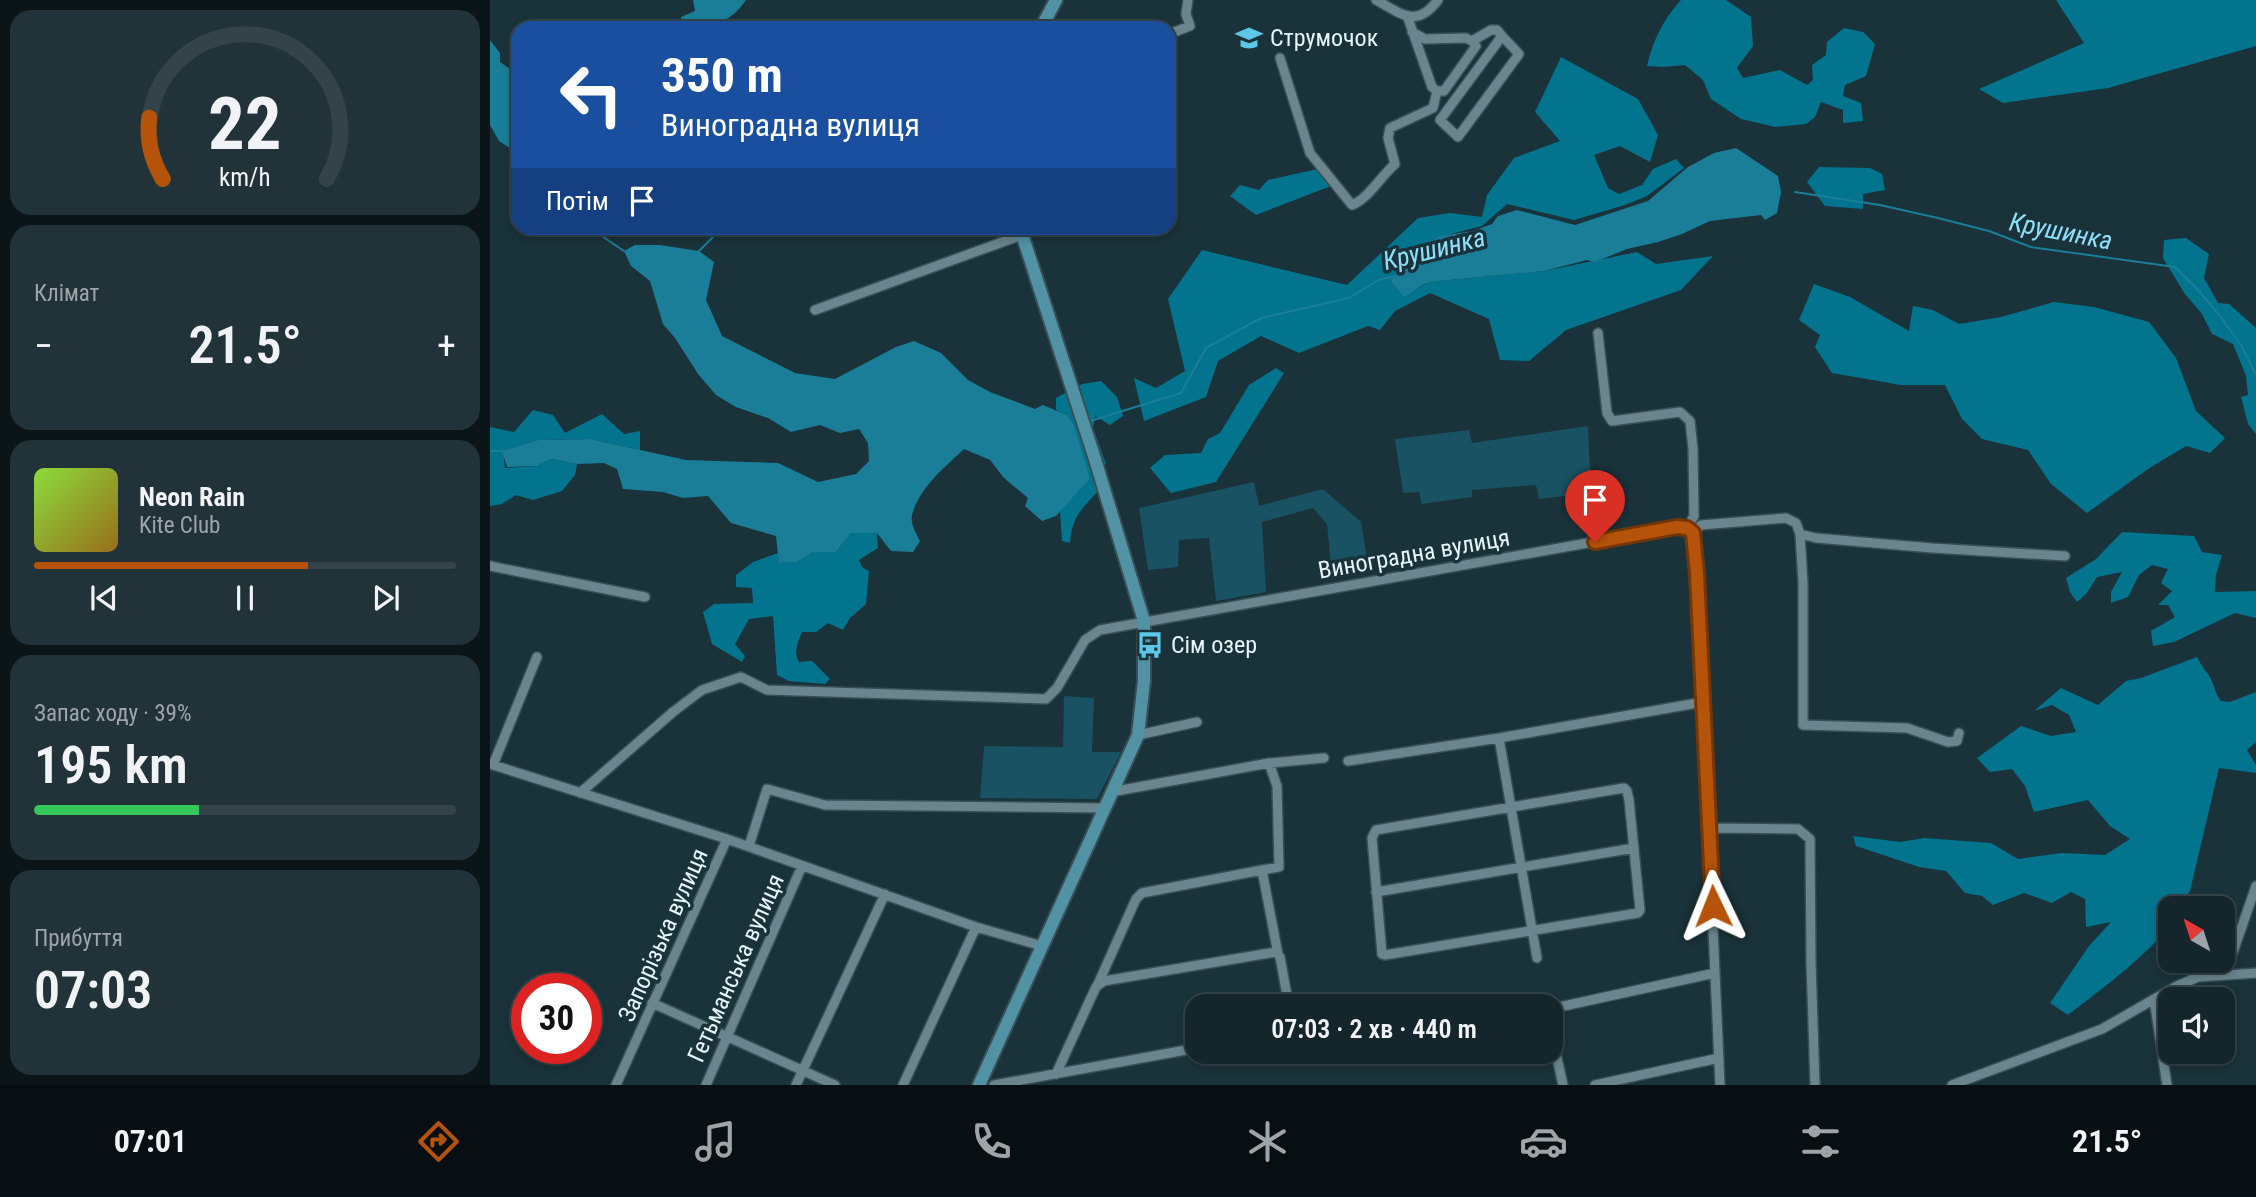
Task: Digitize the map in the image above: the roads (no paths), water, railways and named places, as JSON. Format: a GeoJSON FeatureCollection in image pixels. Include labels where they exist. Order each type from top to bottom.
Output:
{"type":"FeatureCollection","features":[{"type":"Feature","properties":{"kind":"street"},"geometry":{"type":"LineString","coordinates":[[1045,21],[1056,0]]}},
{"type":"Feature","properties":{"kind":"street"},"geometry":{"type":"LineString","coordinates":[[1176,31],[1190,26],[1186,14],[1188,0]]}},
{"type":"Feature","properties":{"kind":"street"},"geometry":{"type":"LineString","coordinates":[[1376,0],[1408,18],[1418,17],[1438,0]]}},
{"type":"Feature","properties":{"kind":"street"},"geometry":{"type":"LineString","coordinates":[[1408,18],[1412,32],[1432,87],[1437,91],[1444,91],[1476,46],[1466,38],[1425,39],[1412,32]]}},
{"type":"Feature","properties":{"kind":"street"},"geometry":{"type":"LineString","coordinates":[[1437,91],[1433,108],[1440,120],[1458,137],[1519,54],[1497,30],[1491,30],[1472,41]]}},
{"type":"Feature","properties":{"kind":"street"},"geometry":{"type":"LineString","coordinates":[[1440,120],[1502,36]]}},
{"type":"Feature","properties":{"kind":"street"},"geometry":{"type":"LineString","coordinates":[[1280,58],[1310,153],[1352,205],[1362,201],[1380,177],[1395,164],[1388,138],[1390,128],[1433,108]]}},
{"type":"Feature","properties":{"kind":"street"},"geometry":{"type":"LineString","coordinates":[[815,310],[1008,235]]}},
{"type":"Feature","properties":{"kind":"street"},"geometry":{"type":"LineString","coordinates":[[979,1085],[1138,735],[1144,681],[1144,621],[1023,235]]}},
{"type":"Feature","properties":{"kind":"street"},"geometry":{"type":"LineString","coordinates":[[1598,333],[1607,413],[1612,421],[1680,412],[1690,421],[1694,516],[1690,531],[1696,548],[1720,1085]]}},
{"type":"Feature","properties":{"kind":"street","name":"Виноградна вулиця"},"geometry":{"type":"LineString","coordinates":[[580,793],[702,690],[741,677],[767,690],[1046,699],[1057,688],[1085,640],[1100,630],[1663,530],[1690,531],[1701,525],[1786,518],[1796,523],[1800,534]]}},
{"type":"Feature","properties":{"kind":"street"},"geometry":{"type":"LineString","coordinates":[[1959,733],[1957,741],[1948,742],[1908,728],[1803,725],[1803,583],[1800,534],[1816,538],[1932,548],[2065,556]]}},
{"type":"Feature","properties":{"kind":"street"},"geometry":{"type":"LineString","coordinates":[[490,566],[645,597]]}},
{"type":"Feature","properties":{"kind":"street"},"geometry":{"type":"LineString","coordinates":[[537,657],[492,764],[749,846],[976,927],[1042,946]]}},
{"type":"Feature","properties":{"kind":"street"},"geometry":{"type":"LineString","coordinates":[[1348,761],[1500,738],[1703,702]]}},
{"type":"Feature","properties":{"kind":"street"},"geometry":{"type":"LineString","coordinates":[[1138,735],[1197,722]]}},
{"type":"Feature","properties":{"kind":"street"},"geometry":{"type":"LineString","coordinates":[[1500,738],[1538,958]]}},
{"type":"Feature","properties":{"kind":"street"},"geometry":{"type":"LineString","coordinates":[[1111,792],[1269,763],[1324,758]]}},
{"type":"Feature","properties":{"kind":"street"},"geometry":{"type":"LineString","coordinates":[[1056,1074],[1136,899],[1142,893],[1279,867],[1277,786],[1269,763]]}},
{"type":"Feature","properties":{"kind":"street"},"geometry":{"type":"LineString","coordinates":[[1624,788],[1628,791],[1633,848],[1640,910],[1638,914],[1385,955],[1381,951],[1372,838],[1377,830],[1624,788]]}},
{"type":"Feature","properties":{"kind":"street"},"geometry":{"type":"LineString","coordinates":[[749,846],[767,789],[825,805],[1104,808]]}},
{"type":"Feature","properties":{"kind":"street"},"geometry":{"type":"LineString","coordinates":[[1710,828],[1798,829],[1810,839],[1815,1085]]}},
{"type":"Feature","properties":{"kind":"street","name":"Запорізька вулиця"},"geometry":{"type":"LineString","coordinates":[[616,1085],[727,839]]}},
{"type":"Feature","properties":{"kind":"street"},"geometry":{"type":"LineString","coordinates":[[1376,892],[1633,848]]}},
{"type":"Feature","properties":{"kind":"street","name":"Гетьманська вулиця"},"geometry":{"type":"LineString","coordinates":[[706,1085],[802,866]]}},
{"type":"Feature","properties":{"kind":"street"},"geometry":{"type":"LineString","coordinates":[[1262,870],[1286,994]]}},
{"type":"Feature","properties":{"kind":"street"},"geometry":{"type":"LineString","coordinates":[[2225,975],[2256,886]]}},
{"type":"Feature","properties":{"kind":"street"},"geometry":{"type":"LineString","coordinates":[[796,1085],[885,894]]}},
{"type":"Feature","properties":{"kind":"street"},"geometry":{"type":"LineString","coordinates":[[903,1085],[976,927]]}},
{"type":"Feature","properties":{"kind":"street"},"geometry":{"type":"LineString","coordinates":[[1098,984],[1276,952],[1278,954]]}},
{"type":"Feature","properties":{"kind":"street"},"geometry":{"type":"LineString","coordinates":[[1563,1006],[1715,973]]}},
{"type":"Feature","properties":{"kind":"street"},"geometry":{"type":"LineString","coordinates":[[1952,1085],[2102,1029],[2198,977],[2256,973]]}},
{"type":"Feature","properties":{"kind":"street"},"geometry":{"type":"LineString","coordinates":[[2154,999],[2167,1085]]}},
{"type":"Feature","properties":{"kind":"street"},"geometry":{"type":"LineString","coordinates":[[652,1003],[835,1085]]}},
{"type":"Feature","properties":{"kind":"street"},"geometry":{"type":"LineString","coordinates":[[994,1085],[1185,1050]]}},
{"type":"Feature","properties":{"kind":"street"},"geometry":{"type":"LineString","coordinates":[[1595,1085],[1719,1058]]}},
{"type":"Feature","properties":{"kind":"street"},"geometry":{"type":"LineString","coordinates":[[1558,1064],[1563,1085]]}},
{"type":"Feature","properties":{"kind":"water"},"geometry":{"type":"Polygon","coordinates":[[[693,0],[746,0],[722,21],[681,21],[681,17],[695,11],[693,0]]]}},
{"type":"Feature","properties":{"kind":"water"},"geometry":{"type":"Polygon","coordinates":[[[490,40],[500,53],[500,62],[511,70],[511,149],[499,141],[490,125],[490,40]]]}},
{"type":"Feature","properties":{"kind":"water"},"geometry":{"type":"Polygon","coordinates":[[[1736,148],[1778,176],[1781,192],[1777,213],[1765,220],[1761,215],[1710,221],[1682,234],[1627,249],[1595,262],[1587,260],[1544,271],[1438,281],[1424,284],[1404,297],[1390,280],[1414,262],[1439,236],[1473,231],[1492,224],[1498,216],[1517,210],[1575,225],[1648,201],[1688,167],[1714,153],[1736,148]]]}},
{"type":"Feature","properties":{"kind":"water"},"geometry":{"type":"Polygon","coordinates":[[[635,245],[660,245],[699,251],[714,262],[706,300],[722,336],[795,373],[835,379],[896,347],[914,341],[941,353],[968,380],[990,392],[1035,409],[1043,405],[1067,415],[1074,426],[1090,479],[1056,516],[1042,521],[1025,506],[1028,498],[1004,478],[990,460],[964,449],[934,479],[915,505],[912,521],[920,541],[913,552],[891,551],[877,533],[851,533],[836,552],[813,552],[797,562],[779,563],[776,536],[731,523],[708,496],[683,498],[663,492],[623,489],[617,469],[604,463],[577,464],[552,459],[537,466],[507,467],[502,451],[538,440],[590,439],[686,460],[778,463],[818,482],[856,474],[869,461],[868,443],[859,429],[840,433],[820,425],[791,432],[768,418],[736,407],[716,395],[663,324],[650,281],[631,266],[624,251],[635,245]]]}},
{"type":"Feature","properties":{"kind":"waterway","name":"Крушинка"},"geometry":{"type":"LineString","coordinates":[[1795,192],[1880,205],[1938,218],[1989,231],[2031,247],[2175,267],[2220,316],[2241,345],[2256,375]]}},
{"type":"Feature","properties":{"kind":"waterway"},"geometry":{"type":"LineString","coordinates":[[600,235],[624,251]]}},
{"type":"Feature","properties":{"kind":"waterway"},"geometry":{"type":"LineString","coordinates":[[699,251],[714,235]]}},
{"type":"Feature","properties":{"kind":"waterway","name":"Крушинка"},"geometry":{"type":"LineString","coordinates":[[1090,421],[1181,393],[1206,348],[1261,318],[1349,298],[1378,280],[1396,276]]}},
{"type":"Feature","properties":{"kind":"waterway"},"geometry":{"type":"LineString","coordinates":[[490,451],[502,451]]}},
{"type":"Feature","properties":{"kind":"place","name":"Струмочок"},"geometry":{"type":"Point","coordinates":[1249,38]}},
{"type":"Feature","properties":{"kind":"place","name":"Сім озер"},"geometry":{"type":"Point","coordinates":[1150,645]}}]}
